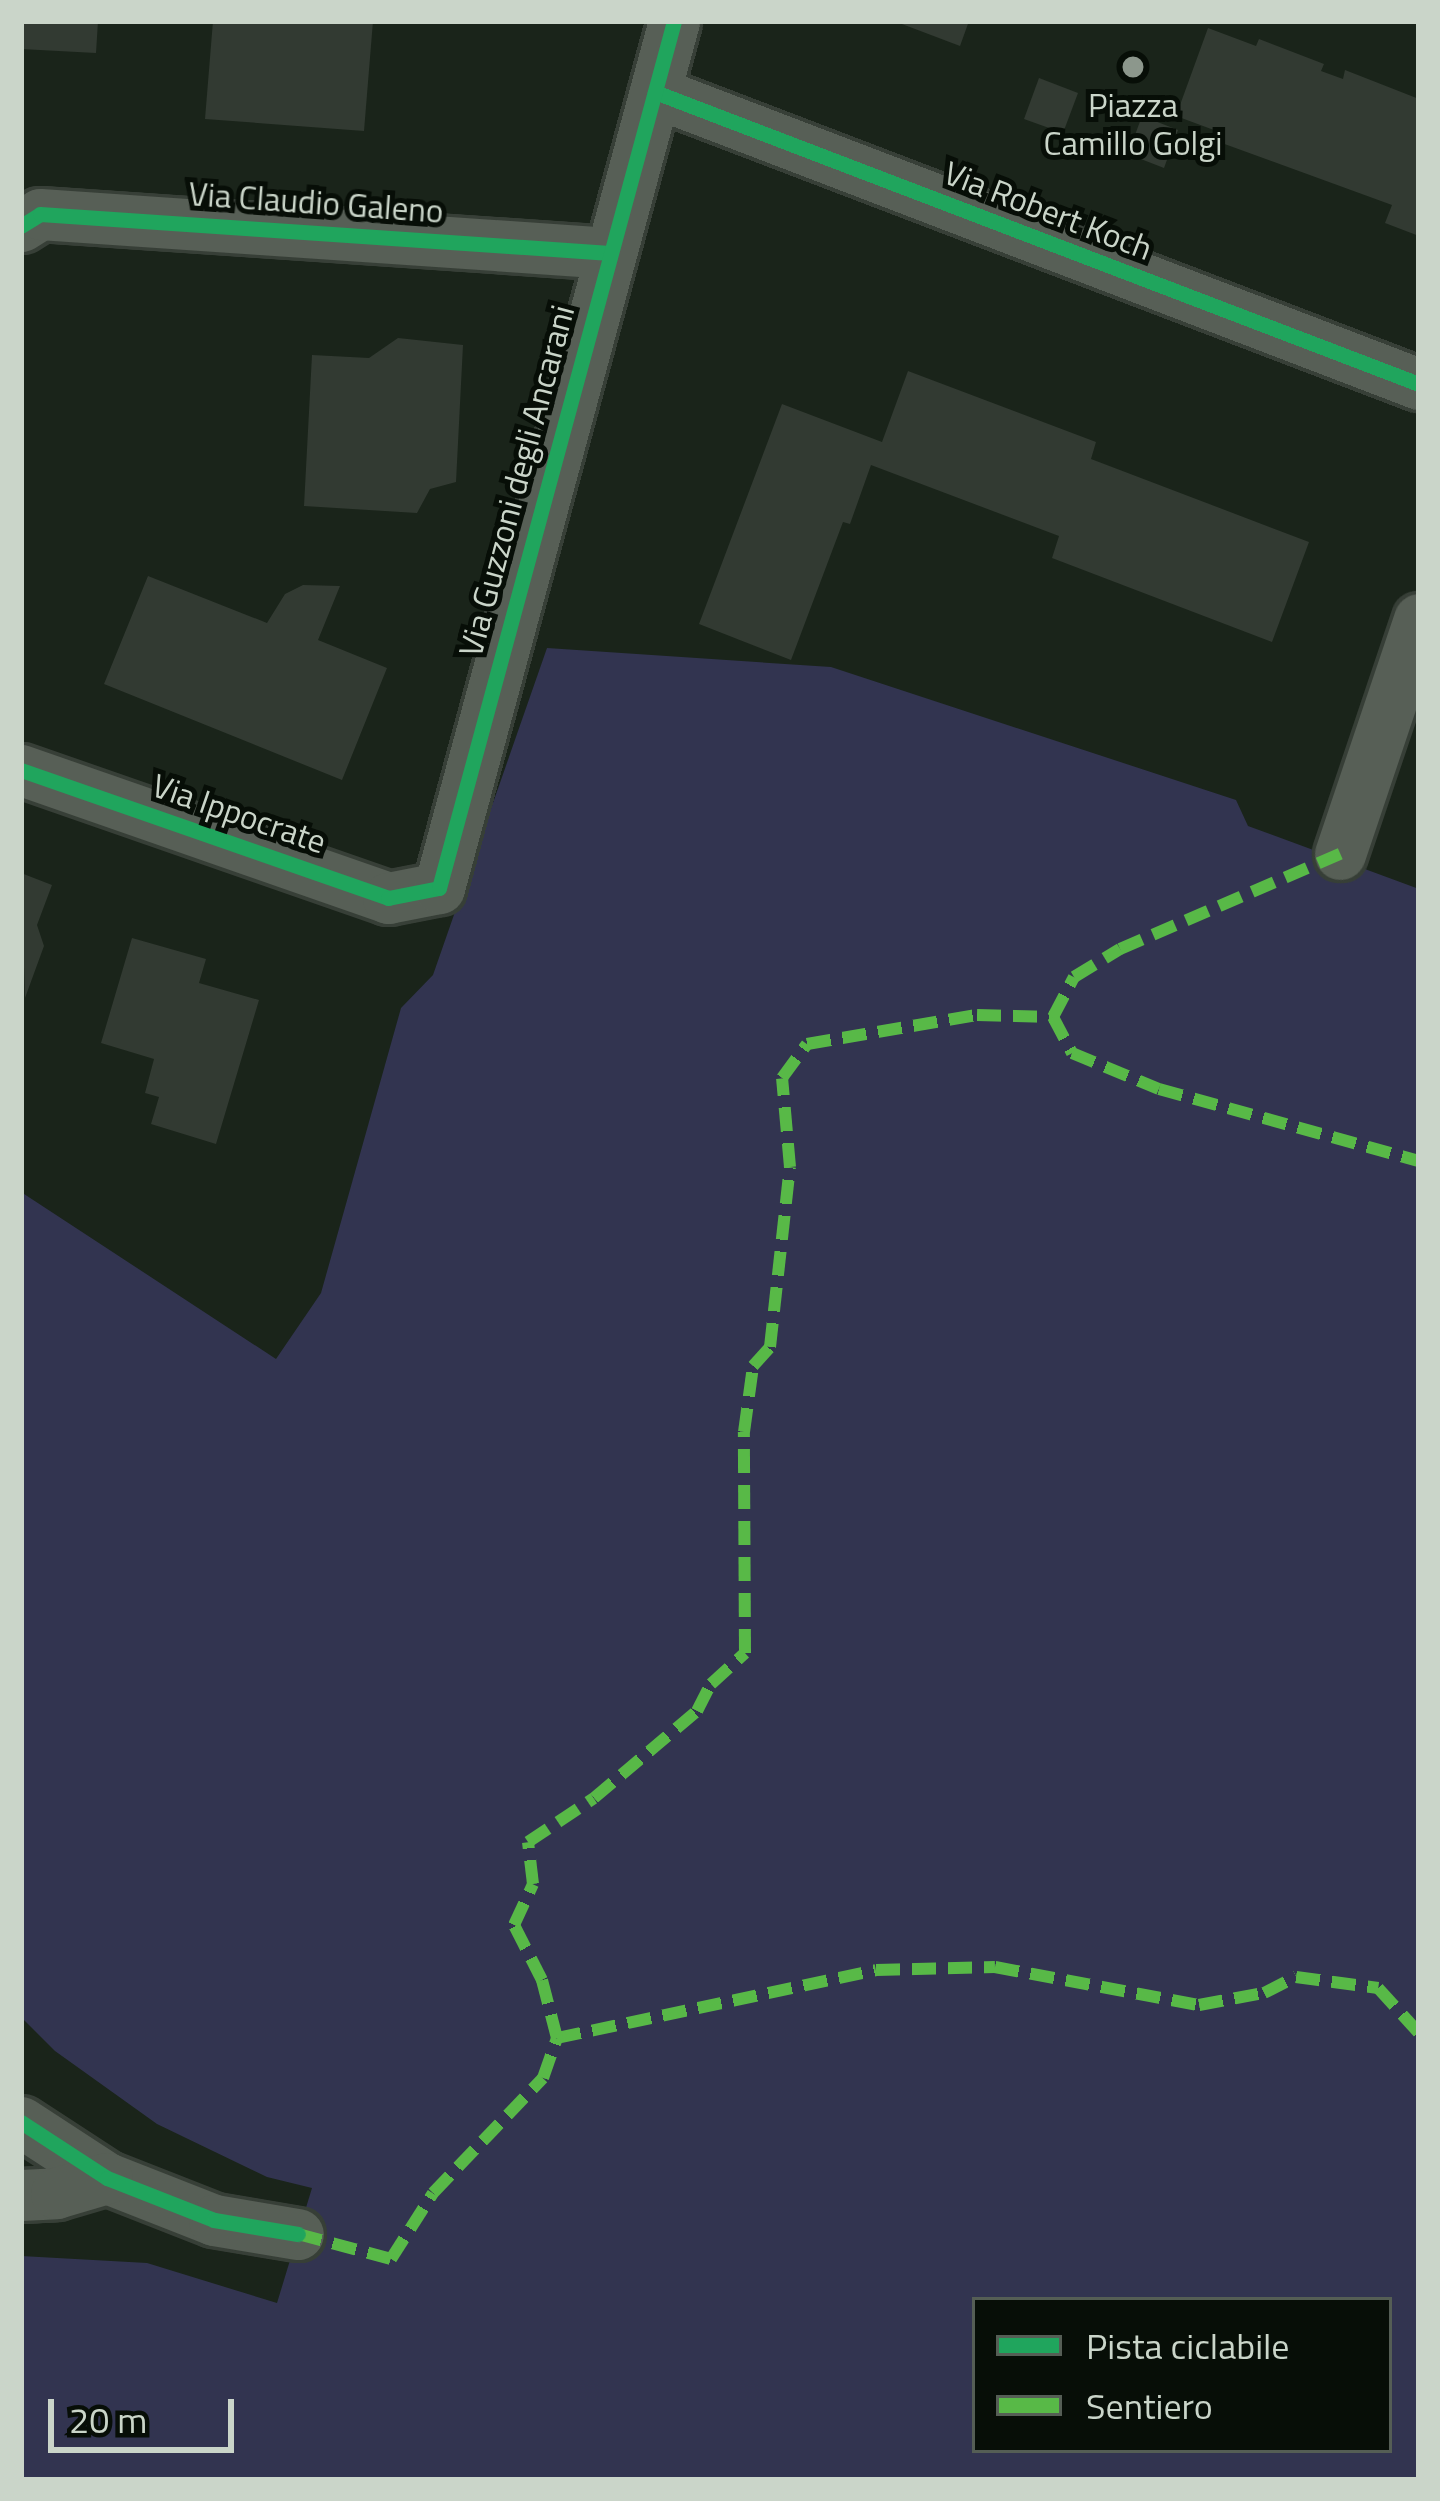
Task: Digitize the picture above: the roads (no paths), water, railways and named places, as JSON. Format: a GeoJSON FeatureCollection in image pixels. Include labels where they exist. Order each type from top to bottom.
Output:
{"type":"FeatureCollection","features":[{"type":"Feature","properties":{"kind":"street","name":"Via Guzzoni degli Ancarani"},"geometry":{"type":"LineString","coordinates":[[439,888],[674,21]]}},
{"type":"Feature","properties":{"kind":"street","name":"Via Robert Koch"},"geometry":{"type":"LineString","coordinates":[[655,92],[1419,385]]}},
{"type":"Feature","properties":{"kind":"street","name":"Via Claudio Galeno"},"geometry":{"type":"LineString","coordinates":[[21,226],[40,214],[610,253]]}},
{"type":"Feature","properties":{"kind":"street"},"geometry":{"type":"LineString","coordinates":[[1340,854],[1419,619]]}},
{"type":"Feature","properties":{"kind":"street","name":"Via Ippocrate"},"geometry":{"type":"LineString","coordinates":[[21,770],[388,898],[439,888]]}},
{"type":"Feature","properties":{"kind":"street"},"geometry":{"type":"LineString","coordinates":[[21,2122],[107,2178],[214,2220],[298,2234]]}},
{"type":"Feature","properties":{"kind":"street"},"geometry":{"type":"LineString","coordinates":[[21,2195],[56,2193],[107,2178]]}},
{"type":"Feature","properties":{"kind":"place","name":"Piazza Camillo Golgi"},"geometry":{"type":"Point","coordinates":[1133,67]}}]}
